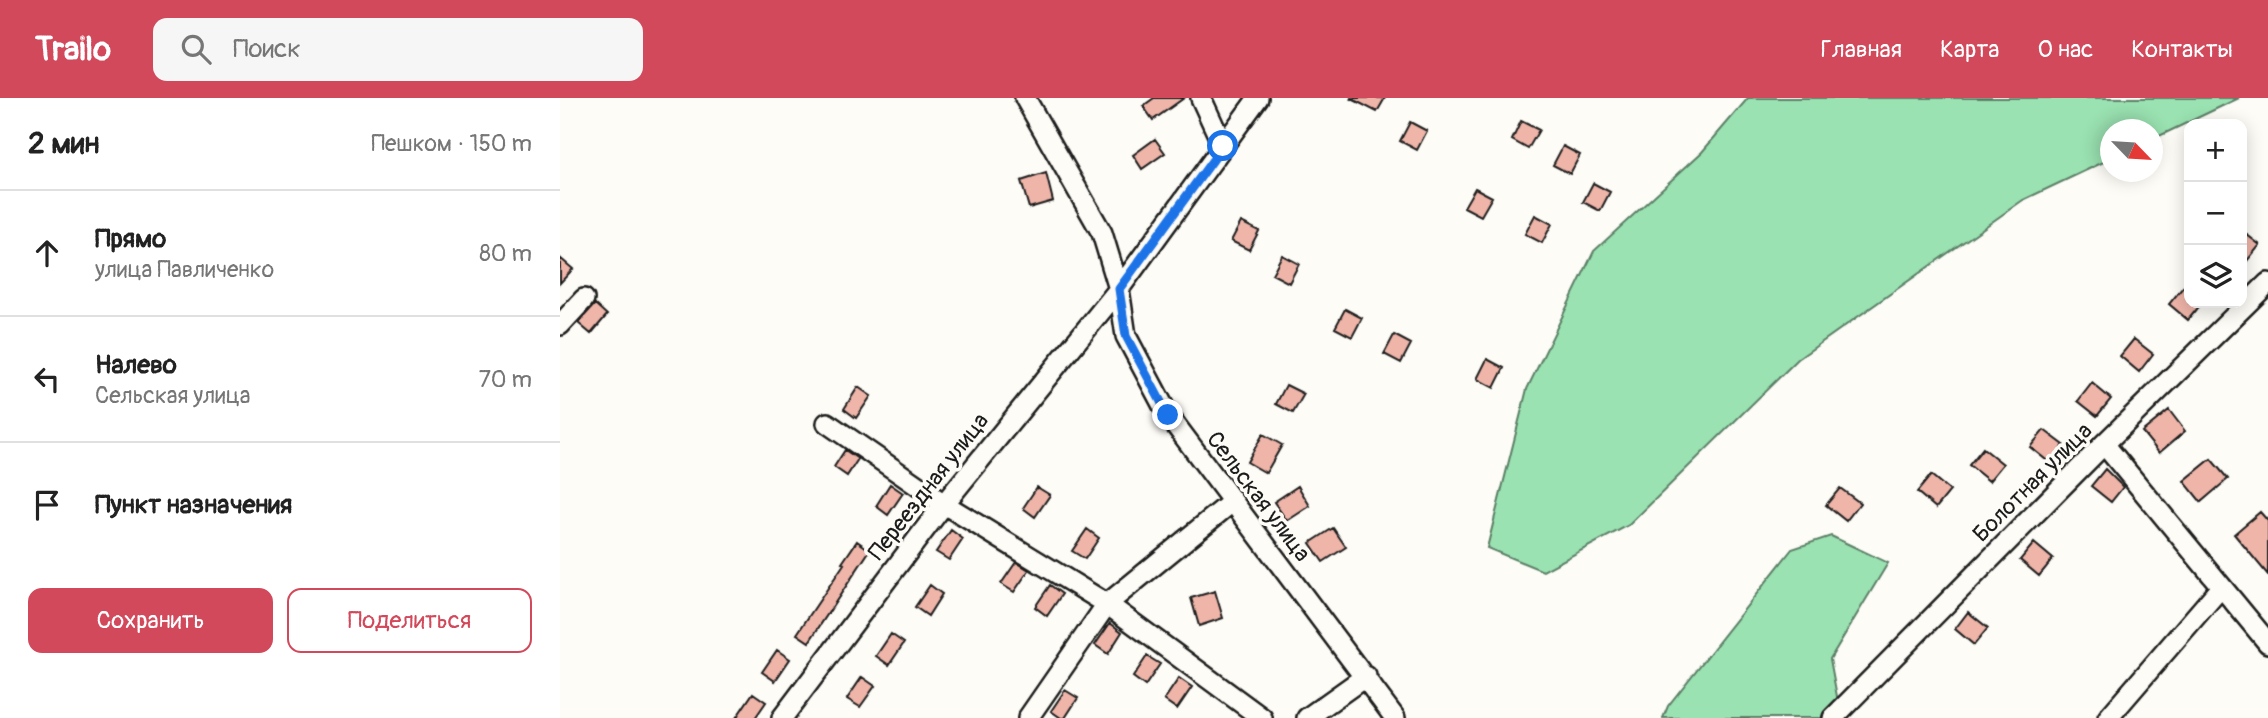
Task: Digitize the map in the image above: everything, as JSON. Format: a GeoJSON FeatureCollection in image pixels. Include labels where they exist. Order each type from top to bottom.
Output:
{"type":"FeatureCollection","features":[{"type":"Feature","properties":{"kind":"street","name":"Сельская улица"},"geometry":{"type":"LineString","coordinates":[[1025,98],[1102,233],[1119,289],[1126,336],[1168,415],[1395,718]]}},
{"type":"Feature","properties":{"kind":"street"},"geometry":{"type":"LineString","coordinates":[[1201,98],[1223,146]]}},
{"type":"Feature","properties":{"kind":"street","name":"Переездная улица"},"geometry":{"type":"LineString","coordinates":[[782,718],[944,504],[1119,289],[1258,98]]}},
{"type":"Feature","properties":{"kind":"street","name":"Болотная улица"},"geometry":{"type":"LineString","coordinates":[[1833,718],[2104,443],[2268,283]]}},
{"type":"Feature","properties":{"kind":"street"},"geometry":{"type":"LineString","coordinates":[[560,325],[584,299]]}},
{"type":"Feature","properties":{"kind":"street"},"geometry":{"type":"LineString","coordinates":[[827,424],[944,504],[1107,604],[1262,718]]}},
{"type":"Feature","properties":{"kind":"street"},"geometry":{"type":"LineString","coordinates":[[2104,443],[2268,643]]}},
{"type":"Feature","properties":{"kind":"street"},"geometry":{"type":"LineString","coordinates":[[1028,718],[1107,604],[1232,502]]}},
{"type":"Feature","properties":{"kind":"street"},"geometry":{"type":"LineString","coordinates":[[2108,718],[2221,587]]}},
{"type":"Feature","properties":{"kind":"street"},"geometry":{"type":"LineString","coordinates":[[1307,718],[1366,676]]}},
{"type":"Feature","properties":{"kind":"green space"},"geometry":{"type":"Polygon","coordinates":[[[1748,98],[2239,98],[2195,119],[2184,119],[2184,124],[2163,134],[2163,119],[2100,119],[2100,164],[2023,200],[1798,359],[1629,525],[1543,571],[1487,548],[1527,389],[1594,251],[1702,152],[1748,98]]]}},
{"type":"Feature","properties":{"kind":"green space"},"geometry":{"type":"Polygon","coordinates":[[[1831,536],[1888,563],[1830,659],[1841,718],[1663,718],[1668,706],[1792,549],[1831,536]]]}},
{"type":"Feature","properties":{"kind":"building"},"geometry":{"type":"Polygon","coordinates":[[[1154,98],[1184,98],[1153,120],[1143,106],[1154,98]]]}},
{"type":"Feature","properties":{"kind":"building"},"geometry":{"type":"Polygon","coordinates":[[[1350,98],[1385,98],[1377,112],[1350,98]]]}},
{"type":"Feature","properties":{"kind":"building"},"geometry":{"type":"Polygon","coordinates":[[[1521,121],[1539,130],[1528,149],[1512,140],[1521,121]]]}},
{"type":"Feature","properties":{"kind":"building"},"geometry":{"type":"Polygon","coordinates":[[[1410,122],[1427,131],[1417,150],[1400,141],[1410,122]]]}},
{"type":"Feature","properties":{"kind":"building"},"geometry":{"type":"Polygon","coordinates":[[[1155,139],[1165,153],[1142,169],[1133,155],[1155,139]]]}},
{"type":"Feature","properties":{"kind":"building"},"geometry":{"type":"Polygon","coordinates":[[[1563,146],[1580,155],[1570,174],[1553,165],[1563,146]]]}},
{"type":"Feature","properties":{"kind":"building"},"geometry":{"type":"Polygon","coordinates":[[[1046,173],[1053,201],[1029,208],[1021,181],[1046,173]]]}},
{"type":"Feature","properties":{"kind":"building"},"geometry":{"type":"Polygon","coordinates":[[[1593,183],[1610,192],[1600,211],[1583,202],[1593,183]]]}},
{"type":"Feature","properties":{"kind":"building"},"geometry":{"type":"Polygon","coordinates":[[[1475,188],[1492,197],[1481,216],[1464,207],[1475,188]]]}},
{"type":"Feature","properties":{"kind":"building"},"geometry":{"type":"Polygon","coordinates":[[[1535,215],[1552,224],[1542,243],[1525,234],[1535,215]]]}},
{"type":"Feature","properties":{"kind":"building"},"geometry":{"type":"Polygon","coordinates":[[[1241,222],[1259,231],[1249,250],[1231,241],[1241,222]]]}},
{"type":"Feature","properties":{"kind":"building"},"geometry":{"type":"Polygon","coordinates":[[[2247,235],[2260,245],[2247,261],[2247,235]]]}},
{"type":"Feature","properties":{"kind":"building"},"geometry":{"type":"Polygon","coordinates":[[[1282,255],[1299,264],[1289,283],[1272,274],[1282,255]]]}},
{"type":"Feature","properties":{"kind":"building"},"geometry":{"type":"Polygon","coordinates":[[[560,258],[573,269],[560,283],[560,258]]]}},
{"type":"Feature","properties":{"kind":"building"},"geometry":{"type":"Polygon","coordinates":[[[2183,287],[2184,308],[2198,308],[2188,320],[2169,304],[2183,287]]]}},
{"type":"Feature","properties":{"kind":"building"},"geometry":{"type":"Polygon","coordinates":[[[595,304],[607,315],[591,334],[578,323],[595,304]]]}},
{"type":"Feature","properties":{"kind":"building"},"geometry":{"type":"Polygon","coordinates":[[[1345,309],[1362,318],[1352,337],[1335,328],[1345,309]]]}},
{"type":"Feature","properties":{"kind":"building"},"geometry":{"type":"Polygon","coordinates":[[[1394,335],[1411,344],[1401,363],[1384,354],[1394,335]]]}},
{"type":"Feature","properties":{"kind":"building"},"geometry":{"type":"Polygon","coordinates":[[[2134,339],[2153,354],[2139,372],[2120,356],[2134,339]]]}},
{"type":"Feature","properties":{"kind":"building"},"geometry":{"type":"Polygon","coordinates":[[[1487,359],[1504,368],[1494,388],[1477,379],[1487,359]]]}},
{"type":"Feature","properties":{"kind":"building"},"geometry":{"type":"Polygon","coordinates":[[[2092,383],[2111,399],[2097,416],[2078,401],[2092,383]]]}},
{"type":"Feature","properties":{"kind":"building"},"geometry":{"type":"Polygon","coordinates":[[[1286,385],[1304,394],[1293,413],[1276,404],[1286,385]]]}},
{"type":"Feature","properties":{"kind":"building"},"geometry":{"type":"Polygon","coordinates":[[[858,387],[871,396],[856,418],[844,409],[858,387]]]}},
{"type":"Feature","properties":{"kind":"building"},"geometry":{"type":"Polygon","coordinates":[[[2169,410],[2185,431],[2159,453],[2142,432],[2169,410]]]}},
{"type":"Feature","properties":{"kind":"building"},"geometry":{"type":"Polygon","coordinates":[[[2044,430],[2064,445],[2050,463],[2030,447],[2044,430]]]}},
{"type":"Feature","properties":{"kind":"building"},"geometry":{"type":"Polygon","coordinates":[[[1263,434],[1282,445],[1266,473],[1247,462],[1263,434]]]}},
{"type":"Feature","properties":{"kind":"building"},"geometry":{"type":"Polygon","coordinates":[[[1983,448],[2003,464],[1989,481],[1969,465],[1983,448]]]}},
{"type":"Feature","properties":{"kind":"building"},"geometry":{"type":"Polygon","coordinates":[[[845,450],[858,459],[847,476],[834,467],[845,450]]]}},
{"type":"Feature","properties":{"kind":"building"},"geometry":{"type":"Polygon","coordinates":[[[2211,459],[2228,479],[2201,502],[2184,481],[2211,459]]]}},
{"type":"Feature","properties":{"kind":"building"},"geometry":{"type":"Polygon","coordinates":[[[2105,469],[2123,487],[2111,502],[2091,486],[2105,469]]]}},
{"type":"Feature","properties":{"kind":"building"},"geometry":{"type":"Polygon","coordinates":[[[1931,475],[1950,491],[1936,508],[1917,492],[1931,475]]]}},
{"type":"Feature","properties":{"kind":"building"},"geometry":{"type":"Polygon","coordinates":[[[890,484],[903,493],[888,515],[876,506],[890,484]]]}},
{"type":"Feature","properties":{"kind":"building"},"geometry":{"type":"Polygon","coordinates":[[[1298,486],[1310,506],[1287,521],[1274,502],[1298,486]]]}},
{"type":"Feature","properties":{"kind":"building"},"geometry":{"type":"Polygon","coordinates":[[[1037,487],[1050,495],[1035,517],[1023,508],[1037,487]]]}},
{"type":"Feature","properties":{"kind":"building"},"geometry":{"type":"Polygon","coordinates":[[[1840,488],[1860,503],[1846,521],[1826,505],[1840,488]]]}},
{"type":"Feature","properties":{"kind":"building"},"geometry":{"type":"Polygon","coordinates":[[[2260,512],[2268,521],[2268,575],[2234,534],[2260,512]]]}},
{"type":"Feature","properties":{"kind":"building"},"geometry":{"type":"Polygon","coordinates":[[[1333,528],[1346,547],[1323,562],[1310,543],[1333,528]]]}},
{"type":"Feature","properties":{"kind":"building"},"geometry":{"type":"Polygon","coordinates":[[[1087,529],[1099,538],[1085,559],[1072,551],[1087,529]]]}},
{"type":"Feature","properties":{"kind":"building"},"geometry":{"type":"Polygon","coordinates":[[[951,530],[963,539],[949,560],[936,552],[951,530]]]}},
{"type":"Feature","properties":{"kind":"building"},"geometry":{"type":"Polygon","coordinates":[[[857,541],[870,550],[809,642],[797,634],[857,541]]]}},
{"type":"Feature","properties":{"kind":"building"},"geometry":{"type":"Polygon","coordinates":[[[2034,543],[2053,559],[2039,576],[2020,560],[2034,543]]]}},
{"type":"Feature","properties":{"kind":"building"},"geometry":{"type":"Polygon","coordinates":[[[1016,562],[1029,570],[1014,592],[1001,584],[1016,562]]]}},
{"type":"Feature","properties":{"kind":"building"},"geometry":{"type":"Polygon","coordinates":[[[930,585],[942,594],[928,616],[915,607],[930,585]]]}},
{"type":"Feature","properties":{"kind":"building"},"geometry":{"type":"Polygon","coordinates":[[[1050,585],[1062,594],[1047,616],[1035,607],[1050,585]]]}},
{"type":"Feature","properties":{"kind":"building"},"geometry":{"type":"Polygon","coordinates":[[[1215,591],[1223,618],[1199,626],[1191,598],[1215,591]]]}},
{"type":"Feature","properties":{"kind":"building"},"geometry":{"type":"Polygon","coordinates":[[[1968,612],[1988,628],[1974,645],[1955,629],[1968,612]]]}},
{"type":"Feature","properties":{"kind":"building"},"geometry":{"type":"Polygon","coordinates":[[[1110,623],[1122,632],[1108,654],[1095,645],[1110,623]]]}},
{"type":"Feature","properties":{"kind":"building"},"geometry":{"type":"Polygon","coordinates":[[[891,634],[904,643],[889,665],[876,656],[891,634]]]}},
{"type":"Feature","properties":{"kind":"building"},"geometry":{"type":"Polygon","coordinates":[[[777,650],[790,659],[775,681],[762,672],[777,650]]]}},
{"type":"Feature","properties":{"kind":"building"},"geometry":{"type":"Polygon","coordinates":[[[1147,656],[1160,664],[1145,686],[1133,677],[1147,656]]]}},
{"type":"Feature","properties":{"kind":"building"},"geometry":{"type":"Polygon","coordinates":[[[862,677],[875,686],[860,707],[847,699],[862,677]]]}},
{"type":"Feature","properties":{"kind":"building"},"geometry":{"type":"Polygon","coordinates":[[[1179,678],[1192,687],[1177,709],[1164,700],[1179,678]]]}},
{"type":"Feature","properties":{"kind":"building"},"geometry":{"type":"Polygon","coordinates":[[[1065,690],[1078,698],[1065,718],[1061,718],[1051,711],[1065,690]]]}},
{"type":"Feature","properties":{"kind":"building"},"geometry":{"type":"Polygon","coordinates":[[[753,693],[766,702],[755,718],[736,718],[753,693]]]}},
{"type":"Feature","properties":{"kind":"route"},"geometry":{"type":"LineString","coordinates":[[1168,415],[1126,336],[1119,289],[1223,146]]}}]}
